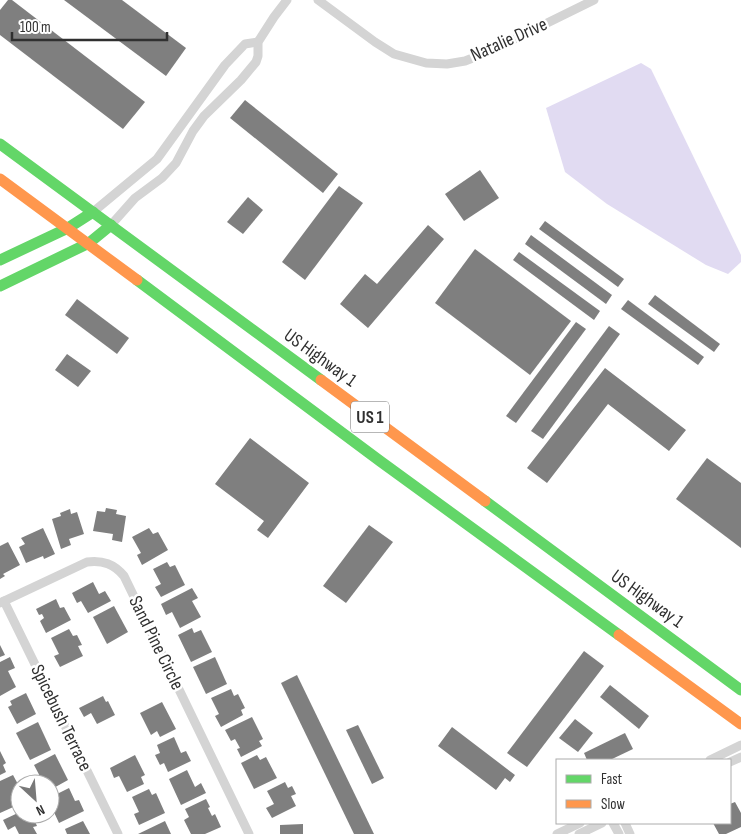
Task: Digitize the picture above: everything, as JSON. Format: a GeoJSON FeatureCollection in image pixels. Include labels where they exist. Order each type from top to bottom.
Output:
{"type":"FeatureCollection","features":[{"type":"Feature","properties":{"kind":"main road","name":"US Highway 1"},"geometry":{"type":"LineString","coordinates":[[0,144],[741,690]]}},
{"type":"Feature","properties":{"kind":"main road","name":"US 1"},"geometry":{"type":"LineString","coordinates":[[0,179],[89,243],[434,501],[741,724]]}},
{"type":"Feature","properties":{"kind":"main road"},"geometry":{"type":"LineString","coordinates":[[0,260],[68,228],[93,212]]}},
{"type":"Feature","properties":{"kind":"main road"},"geometry":{"type":"LineString","coordinates":[[0,286],[89,243],[111,225]]}},
{"type":"Feature","properties":{"kind":"street"},"geometry":{"type":"LineString","coordinates":[[111,225],[135,198],[162,178],[176,163],[192,131],[256,62],[258,42],[287,0]]}},
{"type":"Feature","properties":{"kind":"street","name":"Natalie Drive"},"geometry":{"type":"LineString","coordinates":[[318,0],[374,42],[394,54],[426,63],[447,64],[488,52],[594,0]]}},
{"type":"Feature","properties":{"kind":"street"},"geometry":{"type":"LineString","coordinates":[[93,212],[157,159],[224,65],[245,44],[258,42]]}},
{"type":"Feature","properties":{"kind":"street"},"geometry":{"type":"LineString","coordinates":[[190,112],[201,120]]}},
{"type":"Feature","properties":{"kind":"street","name":"Sand Pine Circle"},"geometry":{"type":"LineString","coordinates":[[2,602],[87,562],[108,563],[118,569],[124,576],[249,834]]}},
{"type":"Feature","properties":{"kind":"street","name":"Spicebush Terrace"},"geometry":{"type":"LineString","coordinates":[[2,602],[118,834]]}},
{"type":"Feature","properties":{"kind":"street"},"geometry":{"type":"LineString","coordinates":[[712,759],[741,745]]}},
{"type":"Feature","properties":{"kind":"street"},"geometry":{"type":"LineString","coordinates":[[557,834],[578,824]]}},
{"type":"Feature","properties":{"kind":"street"},"geometry":{"type":"LineString","coordinates":[[579,834],[600,824]]}},
{"type":"Feature","properties":{"kind":"shaded area"},"geometry":{"type":"Polygon","coordinates":[[[641,63],[651,69],[741,255],[741,262],[728,274],[706,265],[607,204],[565,172],[546,108],[641,63]]]}},
{"type":"Feature","properties":{"kind":"building"},"geometry":{"type":"Polygon","coordinates":[[[8,0],[12,0],[145,102],[123,129],[0,35],[0,10],[8,0]]]}},
{"type":"Feature","properties":{"kind":"building"},"geometry":{"type":"Polygon","coordinates":[[[64,0],[122,0],[186,48],[166,76],[64,0]]]}},
{"type":"Feature","properties":{"kind":"building"},"geometry":{"type":"Polygon","coordinates":[[[245,100],[338,174],[323,193],[230,118],[245,100]]]}},
{"type":"Feature","properties":{"kind":"building"},"geometry":{"type":"Polygon","coordinates":[[[480,170],[499,198],[464,221],[445,194],[480,170]]]}},
{"type":"Feature","properties":{"kind":"building"},"geometry":{"type":"Polygon","coordinates":[[[339,186],[363,203],[305,280],[282,262],[339,186]]]}},
{"type":"Feature","properties":{"kind":"building"},"geometry":{"type":"Polygon","coordinates":[[[248,197],[263,210],[243,234],[227,222],[248,197]]]}},
{"type":"Feature","properties":{"kind":"building"},"geometry":{"type":"Polygon","coordinates":[[[545,221],[624,279],[618,287],[539,229],[545,221]]]}},
{"type":"Feature","properties":{"kind":"building"},"geometry":{"type":"Polygon","coordinates":[[[428,225],[444,239],[368,328],[340,304],[365,274],[377,284],[428,225]]]}},
{"type":"Feature","properties":{"kind":"building"},"geometry":{"type":"Polygon","coordinates":[[[531,235],[612,295],[606,304],[525,244],[531,235]]]}},
{"type":"Feature","properties":{"kind":"building"},"geometry":{"type":"Polygon","coordinates":[[[475,249],[571,321],[530,375],[435,303],[475,249]]]}},
{"type":"Feature","properties":{"kind":"building"},"geometry":{"type":"Polygon","coordinates":[[[519,252],[600,311],[594,320],[513,260],[519,252]]]}},
{"type":"Feature","properties":{"kind":"building"},"geometry":{"type":"Polygon","coordinates":[[[655,295],[720,344],[714,352],[648,304],[655,295]]]}},
{"type":"Feature","properties":{"kind":"building"},"geometry":{"type":"Polygon","coordinates":[[[77,299],[129,338],[117,354],[65,315],[77,299]]]}},
{"type":"Feature","properties":{"kind":"building"},"geometry":{"type":"Polygon","coordinates":[[[628,300],[704,357],[698,365],[621,309],[628,300]]]}},
{"type":"Feature","properties":{"kind":"building"},"geometry":{"type":"Polygon","coordinates":[[[576,322],[586,329],[516,423],[506,416],[576,322]]]}},
{"type":"Feature","properties":{"kind":"building"},"geometry":{"type":"Polygon","coordinates":[[[609,326],[620,334],[543,439],[531,431],[609,326]]]}},
{"type":"Feature","properties":{"kind":"building"},"geometry":{"type":"Polygon","coordinates":[[[67,354],[91,371],[78,387],[55,370],[67,354]]]}},
{"type":"Feature","properties":{"kind":"building"},"geometry":{"type":"Polygon","coordinates":[[[605,368],[686,430],[669,451],[608,404],[547,483],[527,468],[605,368]]]}},
{"type":"Feature","properties":{"kind":"building"},"geometry":{"type":"Polygon","coordinates":[[[250,438],[309,483],[268,538],[257,530],[264,521],[215,484],[250,438]]]}},
{"type":"Feature","properties":{"kind":"building"},"geometry":{"type":"Polygon","coordinates":[[[707,458],[741,483],[741,548],[676,499],[707,458]]]}},
{"type":"Feature","properties":{"kind":"building"},"geometry":{"type":"Polygon","coordinates":[[[106,508],[117,510],[116,514],[126,516],[122,542],[112,540],[113,534],[93,531],[97,511],[105,512],[106,508]]]}},
{"type":"Feature","properties":{"kind":"building"},"geometry":{"type":"Polygon","coordinates":[[[70,509],[71,514],[77,512],[84,534],[69,539],[71,545],[61,549],[52,519],[61,516],[60,513],[70,509]]]}},
{"type":"Feature","properties":{"kind":"building"},"geometry":{"type":"Polygon","coordinates":[[[369,525],[393,542],[346,603],[323,586],[369,525]]]}},
{"type":"Feature","properties":{"kind":"building"},"geometry":{"type":"Polygon","coordinates":[[[43,528],[55,554],[44,559],[43,556],[26,563],[19,547],[25,544],[21,538],[43,528]]]}},
{"type":"Feature","properties":{"kind":"building"},"geometry":{"type":"Polygon","coordinates":[[[149,528],[153,534],[158,532],[168,550],[142,565],[137,555],[141,553],[132,537],[149,528]]]}},
{"type":"Feature","properties":{"kind":"building"},"geometry":{"type":"Polygon","coordinates":[[[8,542],[20,565],[3,574],[5,576],[0,579],[0,546],[8,542]]]}},
{"type":"Feature","properties":{"kind":"building"},"geometry":{"type":"Polygon","coordinates":[[[167,562],[170,567],[175,565],[185,585],[161,597],[155,587],[161,584],[153,569],[167,562]]]}},
{"type":"Feature","properties":{"kind":"building"},"geometry":{"type":"Polygon","coordinates":[[[93,582],[99,594],[105,591],[111,601],[88,613],[81,601],[77,603],[72,593],[93,582]]]}},
{"type":"Feature","properties":{"kind":"building"},"geometry":{"type":"Polygon","coordinates":[[[192,588],[198,598],[192,601],[201,617],[180,628],[172,612],[166,615],[161,604],[192,588]]]}},
{"type":"Feature","properties":{"kind":"building"},"geometry":{"type":"Polygon","coordinates":[[[56,599],[60,608],[64,607],[71,620],[46,633],[40,621],[44,618],[42,614],[39,615],[36,609],[56,599]]]}},
{"type":"Feature","properties":{"kind":"building"},"geometry":{"type":"Polygon","coordinates":[[[114,606],[128,632],[107,644],[93,617],[114,606]]]}},
{"type":"Feature","properties":{"kind":"building"},"geometry":{"type":"Polygon","coordinates":[[[192,628],[194,633],[201,630],[212,652],[191,662],[178,635],[192,628]]]}},
{"type":"Feature","properties":{"kind":"building"},"geometry":{"type":"Polygon","coordinates":[[[69,629],[73,636],[77,635],[82,645],[78,646],[83,656],[60,667],[54,656],[59,654],[51,638],[69,629]]]}},
{"type":"Feature","properties":{"kind":"building"},"geometry":{"type":"Polygon","coordinates":[[[0,645],[5,655],[0,657],[0,645]]]}},
{"type":"Feature","properties":{"kind":"building"},"geometry":{"type":"Polygon","coordinates":[[[584,651],[604,666],[527,767],[507,753],[584,651]]]}},
{"type":"Feature","properties":{"kind":"building"},"geometry":{"type":"Polygon","coordinates":[[[10,657],[15,668],[8,671],[16,687],[0,696],[0,662],[10,657]]]}},
{"type":"Feature","properties":{"kind":"building"},"geometry":{"type":"Polygon","coordinates":[[[215,657],[227,684],[206,694],[193,667],[215,657]]]}},
{"type":"Feature","properties":{"kind":"building"},"geometry":{"type":"Polygon","coordinates":[[[297,675],[374,834],[354,834],[281,683],[297,675]]]}},
{"type":"Feature","properties":{"kind":"building"},"geometry":{"type":"Polygon","coordinates":[[[610,685],[649,716],[639,729],[600,697],[610,685]]]}},
{"type":"Feature","properties":{"kind":"building"},"geometry":{"type":"Polygon","coordinates":[[[231,689],[234,696],[238,694],[245,708],[241,710],[243,715],[221,727],[215,716],[219,714],[211,698],[231,689]]]}},
{"type":"Feature","properties":{"kind":"building"},"geometry":{"type":"Polygon","coordinates":[[[26,693],[36,714],[17,724],[8,707],[12,705],[10,701],[26,693]]]}},
{"type":"Feature","properties":{"kind":"building"},"geometry":{"type":"Polygon","coordinates":[[[103,696],[106,702],[108,701],[115,715],[97,724],[91,713],[84,717],[79,708],[103,696]]]}},
{"type":"Feature","properties":{"kind":"building"},"geometry":{"type":"Polygon","coordinates":[[[162,702],[176,729],[160,737],[157,731],[151,735],[140,713],[162,702]]]}},
{"type":"Feature","properties":{"kind":"building"},"geometry":{"type":"Polygon","coordinates":[[[252,717],[263,739],[259,741],[262,746],[241,757],[237,749],[240,748],[235,739],[231,741],[225,730],[252,717]]]}},
{"type":"Feature","properties":{"kind":"building"},"geometry":{"type":"Polygon","coordinates":[[[575,719],[593,733],[578,752],[559,738],[575,719]]]}},
{"type":"Feature","properties":{"kind":"building"},"geometry":{"type":"Polygon","coordinates":[[[38,722],[51,750],[30,760],[16,733],[38,722]]]}},
{"type":"Feature","properties":{"kind":"building"},"geometry":{"type":"Polygon","coordinates":[[[358,725],[384,778],[372,784],[346,730],[358,725]]]}},
{"type":"Feature","properties":{"kind":"building"},"geometry":{"type":"Polygon","coordinates":[[[452,727],[515,775],[510,782],[505,778],[496,790],[438,746],[452,727]]]}},
{"type":"Feature","properties":{"kind":"building"},"geometry":{"type":"Polygon","coordinates":[[[625,733],[633,749],[612,759],[587,759],[584,753],[625,733]]]}},
{"type":"Feature","properties":{"kind":"building"},"geometry":{"type":"Polygon","coordinates":[[[174,737],[181,753],[186,751],[191,761],[168,772],[164,763],[160,765],[155,755],[160,753],[157,745],[174,737]]]}},
{"type":"Feature","properties":{"kind":"building"},"geometry":{"type":"Polygon","coordinates":[[[0,751],[6,763],[3,765],[6,772],[0,775],[0,751]]]}},
{"type":"Feature","properties":{"kind":"building"},"geometry":{"type":"Polygon","coordinates":[[[55,754],[68,780],[60,784],[60,774],[39,774],[34,765],[55,754]]]}},
{"type":"Feature","properties":{"kind":"building"},"geometry":{"type":"Polygon","coordinates":[[[135,755],[145,775],[141,777],[144,784],[127,792],[119,776],[114,778],[110,768],[135,755]]]}},
{"type":"Feature","properties":{"kind":"building"},"geometry":{"type":"Polygon","coordinates":[[[257,755],[260,760],[266,757],[277,778],[254,789],[241,763],[257,755]]]}},
{"type":"Feature","properties":{"kind":"building"},"geometry":{"type":"Polygon","coordinates":[[[187,770],[195,787],[201,783],[206,793],[181,805],[169,779],[187,770]]]}},
{"type":"Feature","properties":{"kind":"building"},"geometry":{"type":"Polygon","coordinates":[[[10,776],[10,808],[0,813],[0,781],[10,776]]]}},
{"type":"Feature","properties":{"kind":"building"},"geometry":{"type":"Polygon","coordinates":[[[285,782],[288,788],[292,786],[296,794],[291,796],[296,806],[272,818],[266,808],[274,804],[267,791],[285,782]]]}},
{"type":"Feature","properties":{"kind":"building"},"geometry":{"type":"Polygon","coordinates":[[[69,788],[75,801],[79,800],[84,811],[60,823],[60,792],[69,788]]]}},
{"type":"Feature","properties":{"kind":"building"},"geometry":{"type":"Polygon","coordinates":[[[149,789],[152,795],[156,793],[165,813],[139,825],[134,814],[139,812],[132,797],[149,789]]]}},
{"type":"Feature","properties":{"kind":"building"},"geometry":{"type":"Polygon","coordinates":[[[206,799],[212,816],[215,814],[221,827],[205,834],[191,834],[184,820],[189,817],[185,809],[206,799]]]}},
{"type":"Feature","properties":{"kind":"building"},"geometry":{"type":"Polygon","coordinates":[[[735,802],[741,813],[741,827],[726,834],[719,834],[714,824],[731,824],[731,804],[735,802]]]}},
{"type":"Feature","properties":{"kind":"building"},"geometry":{"type":"Polygon","coordinates":[[[10,817],[10,824],[36,824],[37,826],[33,827],[37,834],[19,834],[15,826],[8,830],[3,820],[10,817]]]}},
{"type":"Feature","properties":{"kind":"building"},"geometry":{"type":"Polygon","coordinates":[[[83,821],[90,834],[67,834],[65,829],[83,821]]]}},
{"type":"Feature","properties":{"kind":"building"},"geometry":{"type":"Polygon","coordinates":[[[165,821],[171,834],[138,834],[165,821]]]}},
{"type":"Feature","properties":{"kind":"building"},"geometry":{"type":"Polygon","coordinates":[[[303,824],[303,834],[280,834],[280,825],[303,824]]]}},
{"type":"Feature","properties":{"kind":"traffic: fast"},"geometry":{"type":"LineString","coordinates":[[0,144],[321,380]]}},
{"type":"Feature","properties":{"kind":"traffic: fast"},"geometry":{"type":"LineString","coordinates":[[0,260],[68,228],[93,212]]}},
{"type":"Feature","properties":{"kind":"traffic: fast"},"geometry":{"type":"LineString","coordinates":[[0,286],[89,243],[111,225]]}},
{"type":"Feature","properties":{"kind":"traffic: fast"},"geometry":{"type":"LineString","coordinates":[[137,280],[380,461],[619,635]]}},
{"type":"Feature","properties":{"kind":"traffic: fast"},"geometry":{"type":"LineString","coordinates":[[485,501],[741,690]]}},
{"type":"Feature","properties":{"kind":"traffic: slow"},"geometry":{"type":"LineString","coordinates":[[0,179],[137,280]]}},
{"type":"Feature","properties":{"kind":"traffic: slow"},"geometry":{"type":"LineString","coordinates":[[321,380],[485,501]]}},
{"type":"Feature","properties":{"kind":"traffic: slow"},"geometry":{"type":"LineString","coordinates":[[619,635],[741,724]]}}]}
